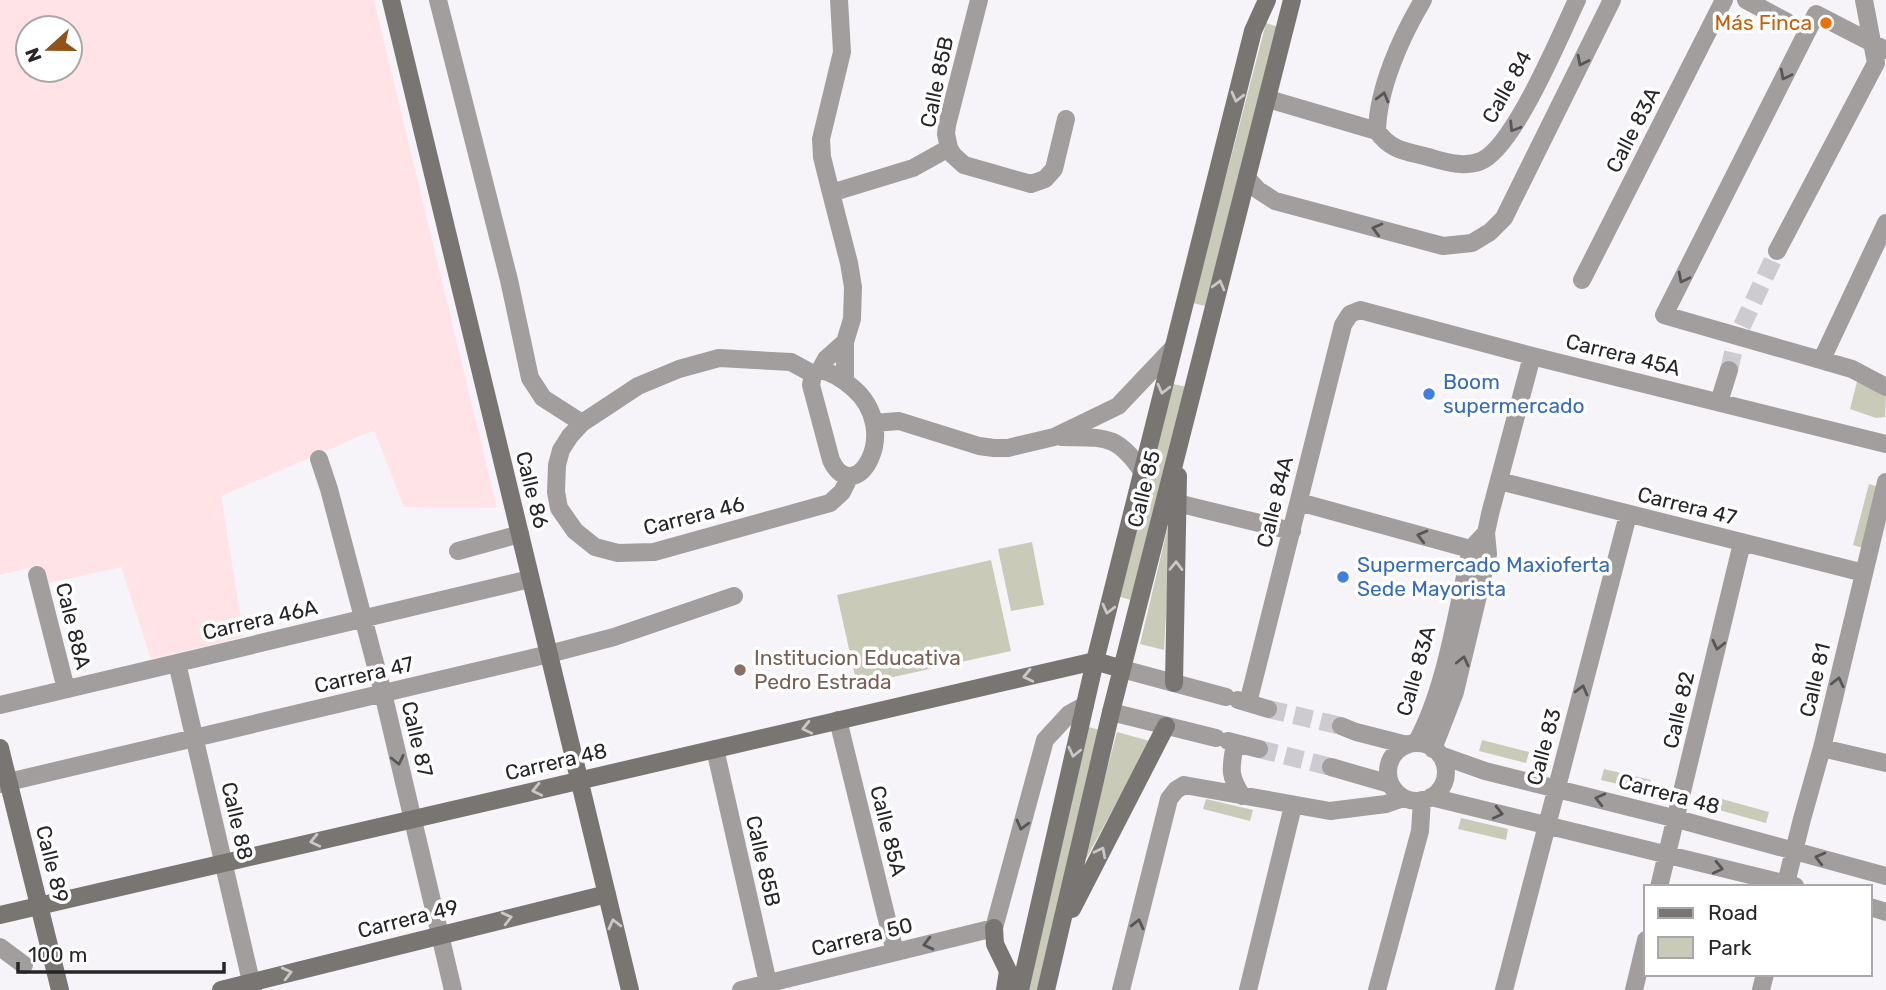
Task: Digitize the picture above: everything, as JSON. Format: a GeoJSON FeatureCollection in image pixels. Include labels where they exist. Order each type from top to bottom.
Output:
{"type":"FeatureCollection","features":[{"type":"Feature","properties":{"kind":"street","name":"Calle 86"},"geometry":{"type":"LineString","coordinates":[[393,0],[630,990]]}},
{"type":"Feature","properties":{"kind":"street"},"geometry":{"type":"LineString","coordinates":[[438,0],[509,280],[530,378],[543,398],[582,423]]}},
{"type":"Feature","properties":{"kind":"street"},"geometry":{"type":"LineString","coordinates":[[839,0],[842,52],[821,139],[822,157],[853,287],[852,319],[845,342],[845,382],[865,399],[874,423],[899,421],[979,446],[994,448],[1008,448],[1054,437],[1118,407],[1173,348]]}},
{"type":"Feature","properties":{"kind":"street","name":"Calle 85B"},"geometry":{"type":"LineString","coordinates":[[831,193],[913,168],[949,148],[947,125],[979,0]]}},
{"type":"Feature","properties":{"kind":"street"},"geometry":{"type":"LineString","coordinates":[[1254,31],[1257,0]]}},
{"type":"Feature","properties":{"kind":"street","name":"Calle 85"},"geometry":{"type":"LineString","coordinates":[[1020,990],[1095,661],[1142,471],[1254,31],[1267,0]]}},
{"type":"Feature","properties":{"kind":"street","name":"Calle 85"},"geometry":{"type":"LineString","coordinates":[[1046,990],[1111,712],[1294,0]]}},
{"type":"Feature","properties":{"kind":"street"},"geometry":{"type":"LineString","coordinates":[[1268,99],[1377,131],[1377,118],[1397,48],[1423,0]]}},
{"type":"Feature","properties":{"kind":"street","name":"Calle 84"},"geometry":{"type":"LineString","coordinates":[[1377,131],[1391,147],[1451,163],[1466,165],[1483,160],[1517,123],[1577,0]]}},
{"type":"Feature","properties":{"kind":"street"},"geometry":{"type":"LineString","coordinates":[[1247,178],[1258,190],[1275,201],[1443,246],[1455,247],[1472,243],[1490,232],[1504,218],[1612,0]]}},
{"type":"Feature","properties":{"kind":"street","name":"Calle 83A"},"geometry":{"type":"LineString","coordinates":[[1582,280],[1724,0]]}},
{"type":"Feature","properties":{"kind":"street"},"geometry":{"type":"LineString","coordinates":[[1746,0],[1787,22]]}},
{"type":"Feature","properties":{"kind":"street"},"geometry":{"type":"LineString","coordinates":[[1777,251],[1880,54],[1864,0]]}},
{"type":"Feature","properties":{"kind":"street"},"geometry":{"type":"LineString","coordinates":[[1880,54],[1816,14],[1664,315],[1822,359],[1852,369],[1886,387]]}},
{"type":"Feature","properties":{"kind":"street"},"geometry":{"type":"LineString","coordinates":[[949,148],[964,165],[1031,184],[1045,179],[1054,169],[1066,119]]}},
{"type":"Feature","properties":{"kind":"street"},"geometry":{"type":"LineString","coordinates":[[1822,359],[1886,223]]}},
{"type":"Feature","properties":{"kind":"street","name":"Carrera 45A"},"geometry":{"type":"LineString","coordinates":[[1350,314],[1360,310],[1532,356],[1886,444]]}},
{"type":"Feature","properties":{"kind":"street","name":"Calle 84A"},"geometry":{"type":"LineString","coordinates":[[1237,700],[1292,531],[1343,325],[1350,314]]}},
{"type":"Feature","properties":{"kind":"street"},"geometry":{"type":"LineString","coordinates":[[1180,321],[1208,328]]}},
{"type":"Feature","properties":{"kind":"street"},"geometry":{"type":"LineString","coordinates":[[845,342],[826,359],[816,372],[811,385],[831,460],[835,469],[850,476]]}},
{"type":"Feature","properties":{"kind":"street","name":"Calle 83A"},"geometry":{"type":"LineString","coordinates":[[1411,744],[1428,722],[1486,533],[1532,356]]}},
{"type":"Feature","properties":{"kind":"street","name":"Carrera 46"},"geometry":{"type":"LineString","coordinates":[[845,382],[791,362],[719,358],[679,369],[638,386],[582,423],[561,450],[555,492],[565,519],[595,547],[607,552],[634,554],[654,552],[830,503],[842,492],[850,476],[859,473],[870,463],[874,450],[874,423]]}},
{"type":"Feature","properties":{"kind":"street"},"geometry":{"type":"LineString","coordinates":[[1719,402],[1729,370]]}},
{"type":"Feature","properties":{"kind":"street"},"geometry":{"type":"LineString","coordinates":[[1054,437],[1109,440],[1127,450],[1142,471]]}},
{"type":"Feature","properties":{"kind":"street"},"geometry":{"type":"LineString","coordinates":[[1174,683],[1178,446]]}},
{"type":"Feature","properties":{"kind":"street","name":"Calle 87"},"geometry":{"type":"LineString","coordinates":[[319,459],[383,693],[453,990]]}},
{"type":"Feature","properties":{"kind":"street","name":"Carrera 47"},"geometry":{"type":"LineString","coordinates":[[1499,481],[1864,573]]}},
{"type":"Feature","properties":{"kind":"street","name":"Calle 81"},"geometry":{"type":"LineString","coordinates":[[1789,885],[1793,851],[1822,748],[1886,482]]}},
{"type":"Feature","properties":{"kind":"street"},"geometry":{"type":"LineString","coordinates":[[1299,502],[1480,552]]}},
{"type":"Feature","properties":{"kind":"street"},"geometry":{"type":"LineString","coordinates":[[1177,503],[1292,531]]}},
{"type":"Feature","properties":{"kind":"street","name":"Calle 83"},"geometry":{"type":"LineString","coordinates":[[1504,990],[1628,515]]}},
{"type":"Feature","properties":{"kind":"street"},"geometry":{"type":"LineString","coordinates":[[458,551],[520,534]]}},
{"type":"Feature","properties":{"kind":"street","name":"Calle 82"},"geometry":{"type":"LineString","coordinates":[[1660,885],[1742,543]]}},
{"type":"Feature","properties":{"kind":"street","name":"Calle 83A"},"geometry":{"type":"LineString","coordinates":[[1437,752],[1455,692],[1480,552]]}},
{"type":"Feature","properties":{"kind":"street","name":"Cale 88A"},"geometry":{"type":"LineString","coordinates":[[37,575],[66,689]]}},
{"type":"Feature","properties":{"kind":"street","name":"Carrera 46A"},"geometry":{"type":"LineString","coordinates":[[0,705],[530,579]]}},
{"type":"Feature","properties":{"kind":"street","name":"Carrera 47"},"geometry":{"type":"LineString","coordinates":[[4,783],[549,654],[614,636],[734,596]]}},
{"type":"Feature","properties":{"kind":"street"},"geometry":{"type":"LineString","coordinates":[[1095,661],[1111,712],[1258,749]]}},
{"type":"Feature","properties":{"kind":"street","name":"Carrera 48"},"geometry":{"type":"LineString","coordinates":[[0,915],[44,909],[223,862],[1095,661],[1122,669]]}},
{"type":"Feature","properties":{"kind":"street","name":"Calle 88"},"geometry":{"type":"LineString","coordinates":[[177,663],[252,986]]}},
{"type":"Feature","properties":{"kind":"street"},"geometry":{"type":"LineString","coordinates":[[1122,669],[1268,709]]}},
{"type":"Feature","properties":{"kind":"street"},"geometry":{"type":"LineString","coordinates":[[1005,990],[1008,971],[995,944],[994,928],[1045,740],[1069,714],[1085,705]]}},
{"type":"Feature","properties":{"kind":"street","name":"Calle 85A"},"geometry":{"type":"LineString","coordinates":[[838,720],[895,952]]}},
{"type":"Feature","properties":{"kind":"street"},"geometry":{"type":"LineString","coordinates":[[1059,934],[1166,726]]}},
{"type":"Feature","properties":{"kind":"street"},"geometry":{"type":"LineString","coordinates":[[1341,726],[1437,752],[1444,764],[1443,783],[1427,799],[1377,990]]}},
{"type":"Feature","properties":{"kind":"street"},"geometry":{"type":"LineString","coordinates":[[1226,741],[1231,779],[1242,796]]}},
{"type":"Feature","properties":{"kind":"street"},"geometry":{"type":"LineString","coordinates":[[1390,784],[1388,775],[1392,756],[1411,744]]}},
{"type":"Feature","properties":{"kind":"street","name":"Calle 89"},"geometry":{"type":"LineString","coordinates":[[0,748],[4,783],[44,909],[60,990]]}},
{"type":"Feature","properties":{"kind":"street"},"geometry":{"type":"LineString","coordinates":[[1822,748],[1886,763]]}},
{"type":"Feature","properties":{"kind":"street","name":"Calle 85B"},"geometry":{"type":"LineString","coordinates":[[715,749],[768,983]]}},
{"type":"Feature","properties":{"kind":"street","name":"Carrera 48"},"geometry":{"type":"LineString","coordinates":[[1437,752],[1485,771],[1886,876]]}},
{"type":"Feature","properties":{"kind":"street"},"geometry":{"type":"LineString","coordinates":[[1331,766],[1390,784],[1404,798]]}},
{"type":"Feature","properties":{"kind":"street"},"geometry":{"type":"LineString","coordinates":[[1121,990],[1169,799],[1184,785],[1317,811],[1338,811],[1386,804],[1404,798],[1427,799],[1548,824],[1785,885]]}},
{"type":"Feature","properties":{"kind":"street"},"geometry":{"type":"LineString","coordinates":[[1248,990],[1293,806]]}},
{"type":"Feature","properties":{"kind":"street","name":"Carrera 49"},"geometry":{"type":"LineString","coordinates":[[220,990],[252,986],[440,934],[607,894]]}},
{"type":"Feature","properties":{"kind":"street","name":"Carrera 50"},"geometry":{"type":"LineString","coordinates":[[741,990],[994,928]]}},
{"type":"Feature","properties":{"kind":"street"},"geometry":{"type":"LineString","coordinates":[[0,947],[24,965]]}},
{"type":"Feature","properties":{"kind":"street"},"geometry":{"type":"LineString","coordinates":[[1634,990],[1644,948]]}},
{"type":"Feature","properties":{"kind":"shaded area"},"geometry":{"type":"Polygon","coordinates":[[[0,0],[374,0],[497,508],[404,507],[374,430],[221,496],[244,637],[151,659],[121,567],[45,584],[40,565],[0,575],[0,0]]]}},
{"type":"Feature","properties":{"kind":"green space"},"geometry":{"type":"Polygon","coordinates":[[[1266,23],[1278,27],[1205,306],[1193,303],[1266,23]]]}},
{"type":"Feature","properties":{"kind":"green space"},"geometry":{"type":"Polygon","coordinates":[[[1858,378],[1886,395],[1885,417],[1876,418],[1850,409],[1858,378]]]}},
{"type":"Feature","properties":{"kind":"green space"},"geometry":{"type":"Polygon","coordinates":[[[1173,384],[1187,387],[1131,600],[1117,596],[1173,384]]]}},
{"type":"Feature","properties":{"kind":"green space"},"geometry":{"type":"Polygon","coordinates":[[[1869,484],[1879,487],[1863,548],[1853,545],[1869,484]]]}},
{"type":"Feature","properties":{"kind":"green space"},"geometry":{"type":"Polygon","coordinates":[[[1172,509],[1164,650],[1140,644],[1172,509]]]}},
{"type":"Feature","properties":{"kind":"green space"},"geometry":{"type":"Polygon","coordinates":[[[1032,542],[1044,605],[1011,611],[998,549],[1032,542]]]}},
{"type":"Feature","properties":{"kind":"green space"},"geometry":{"type":"Polygon","coordinates":[[[991,560],[1011,651],[857,685],[837,595],[991,560]]]}},
{"type":"Feature","properties":{"kind":"green space"},"geometry":{"type":"Polygon","coordinates":[[[1088,727],[1101,730],[1039,990],[1026,990],[1088,727]]]}},
{"type":"Feature","properties":{"kind":"green space"},"geometry":{"type":"Polygon","coordinates":[[[1117,732],[1150,741],[1080,870],[1117,732]]]}},
{"type":"Feature","properties":{"kind":"green space"},"geometry":{"type":"Polygon","coordinates":[[[1482,740],[1529,752],[1526,763],[1479,751],[1482,740]]]}},
{"type":"Feature","properties":{"kind":"green space"},"geometry":{"type":"Polygon","coordinates":[[[1604,769],[1651,780],[1648,791],[1601,780],[1604,769]]]}},
{"type":"Feature","properties":{"kind":"green space"},"geometry":{"type":"Polygon","coordinates":[[[1206,799],[1253,810],[1250,821],[1203,809],[1206,799]]]}},
{"type":"Feature","properties":{"kind":"green space"},"geometry":{"type":"Polygon","coordinates":[[[1722,799],[1769,812],[1766,823],[1719,810],[1722,799]]]}},
{"type":"Feature","properties":{"kind":"green space"},"geometry":{"type":"Polygon","coordinates":[[[1461,818],[1508,829],[1506,840],[1458,829],[1461,818]]]}},
{"type":"Feature","properties":{"kind":"tunnel"},"geometry":{"type":"LineString","coordinates":[[1742,326],[1777,251]]}},
{"type":"Feature","properties":{"kind":"tunnel"},"geometry":{"type":"LineString","coordinates":[[1729,370],[1735,344]]}},
{"type":"Feature","properties":{"kind":"tunnel"},"geometry":{"type":"LineString","coordinates":[[1268,709],[1341,726]]}},
{"type":"Feature","properties":{"kind":"tunnel"},"geometry":{"type":"LineString","coordinates":[[1259,749],[1331,767]]}},
{"type":"Feature","properties":{"kind":"place","name":"Más Finca"},"geometry":{"type":"Point","coordinates":[1826,23]}},
{"type":"Feature","properties":{"kind":"place","name":"Boom supermercado"},"geometry":{"type":"Point","coordinates":[1429,394]}},
{"type":"Feature","properties":{"kind":"place","name":"Supermercado Maxioferta Sede Mayorista"},"geometry":{"type":"Point","coordinates":[1343,577]}},
{"type":"Feature","properties":{"kind":"place","name":"Institucion Educativa Pedro Estrada"},"geometry":{"type":"Point","coordinates":[740,670]}}]}
